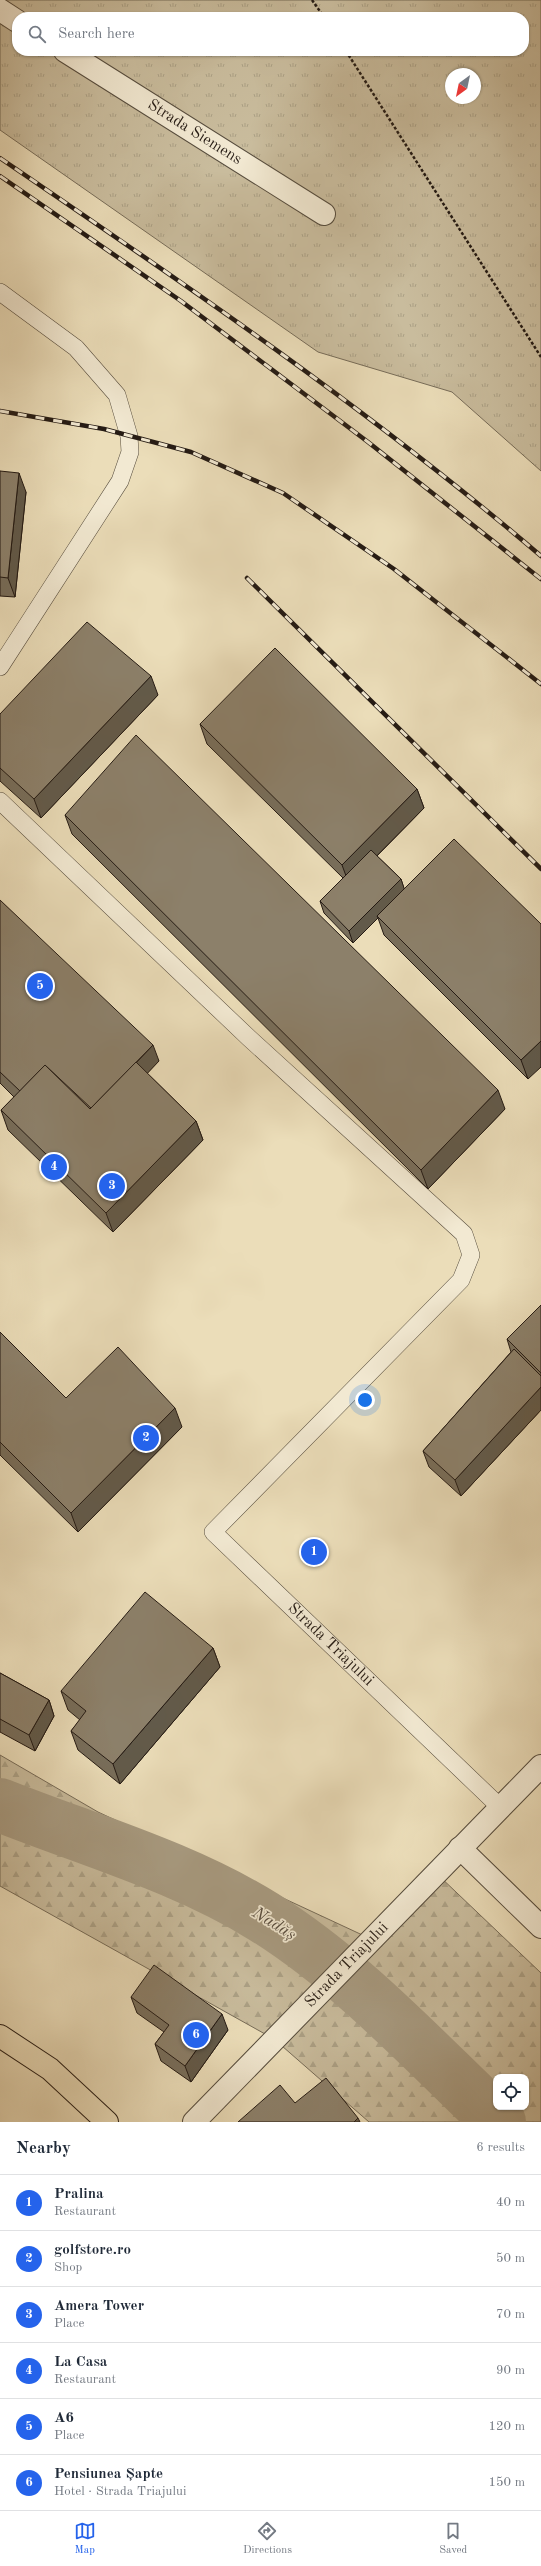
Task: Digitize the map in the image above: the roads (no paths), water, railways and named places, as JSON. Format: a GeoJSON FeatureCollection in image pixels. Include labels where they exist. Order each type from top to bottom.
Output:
{"type":"FeatureCollection","features":[{"type":"Feature","properties":{"kind":"main road"},"geometry":{"type":"LineString","coordinates":[[0,2036],[50,2069],[108,2122]]}},
{"type":"Feature","properties":{"kind":"street"},"geometry":{"type":"LineString","coordinates":[[0,10],[12,18]]}},
{"type":"Feature","properties":{"kind":"street","name":"Strada Siemens"},"geometry":{"type":"LineString","coordinates":[[73,56],[324,214]]}},
{"type":"Feature","properties":{"kind":"street","name":"Strada Triajului"},"geometry":{"type":"LineString","coordinates":[[194,2122],[541,1766]]}},
{"type":"Feature","properties":{"kind":"street"},"geometry":{"type":"LineString","coordinates":[[460,1848],[541,1927]]}},
{"type":"Feature","properties":{"kind":"lane"},"geometry":{"type":"LineString","coordinates":[[0,292],[76,348],[117,395],[128,436],[130,452],[120,481],[0,667]]}},
{"type":"Feature","properties":{"kind":"lane","name":"Strada Triajului"},"geometry":{"type":"LineString","coordinates":[[0,801],[249,1038],[464,1234],[471,1255],[461,1280],[213,1532],[500,1807]]}},
{"type":"Feature","properties":{"kind":"waterway","name":"Nadăș"},"geometry":{"type":"LineString","coordinates":[[0,1805],[169,1869],[233,1899],[264,1917],[327,1962],[357,1987],[415,2040],[499,2122]]}},
{"type":"Feature","properties":{"kind":"railway"},"geometry":{"type":"LineString","coordinates":[[0,158],[208,301],[344,400],[477,502],[541,556]]}},
{"type":"Feature","properties":{"kind":"railway"},"geometry":{"type":"LineString","coordinates":[[0,176],[181,301],[368,442],[541,579]]}},
{"type":"Feature","properties":{"kind":"railway"},"geometry":{"type":"LineString","coordinates":[[0,411],[104,429],[191,452],[283,493],[394,569],[541,684]]}},
{"type":"Feature","properties":{"kind":"railway"},"geometry":{"type":"LineString","coordinates":[[247,578],[541,869]]}},
{"type":"Feature","properties":{"kind":"place","name":"A6"},"geometry":{"type":"Point","coordinates":[40,986]}},
{"type":"Feature","properties":{"kind":"place","name":"La Casa"},"geometry":{"type":"Point","coordinates":[54,1167]}},
{"type":"Feature","properties":{"kind":"place","name":"Amera Tower"},"geometry":{"type":"Point","coordinates":[112,1186]}},
{"type":"Feature","properties":{"kind":"place","name":"golfstore.ro"},"geometry":{"type":"Point","coordinates":[146,1438]}},
{"type":"Feature","properties":{"kind":"place","name":"Pralina"},"geometry":{"type":"Point","coordinates":[314,1552]}},
{"type":"Feature","properties":{"kind":"place","name":"Pensiunea Șapte"},"geometry":{"type":"Point","coordinates":[196,2035]}}]}
